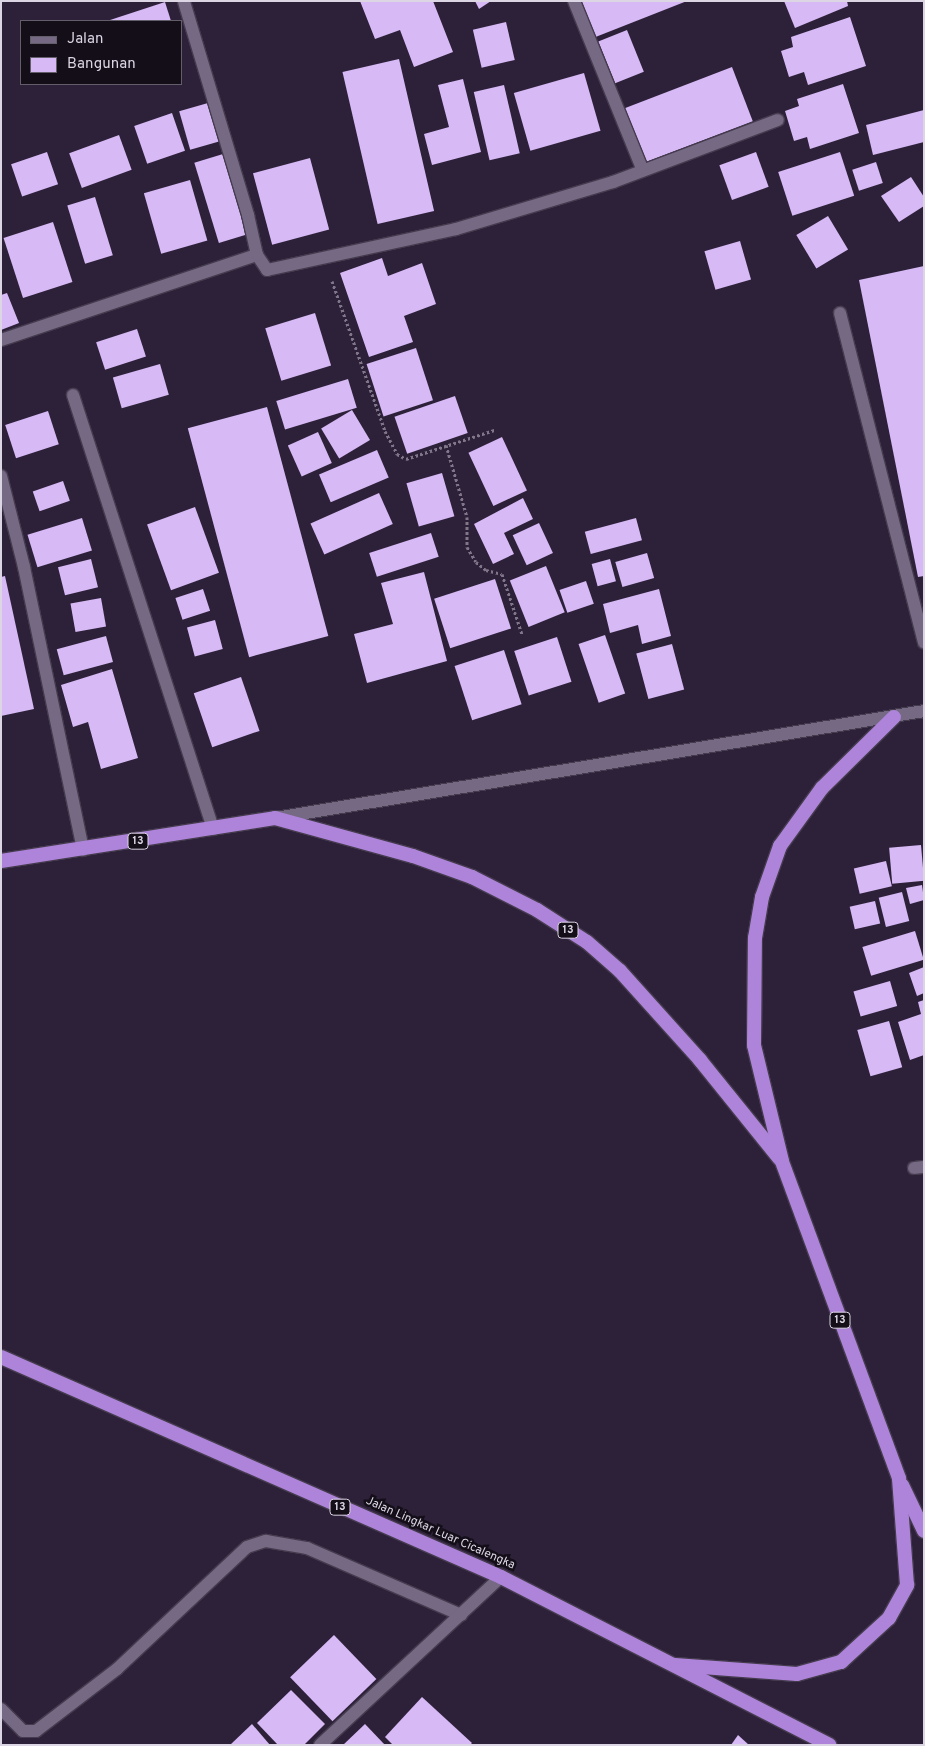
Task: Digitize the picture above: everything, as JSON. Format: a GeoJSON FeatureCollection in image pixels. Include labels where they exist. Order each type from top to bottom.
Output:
{"type":"FeatureCollection","features":[{"type":"Feature","properties":{"kind":"highway"},"geometry":{"type":"LineString","coordinates":[[782,1162],[754,1045],[755,938],[762,898],[780,846],[822,788],[894,717]]}},
{"type":"Feature","properties":{"kind":"highway","name":"13"},"geometry":{"type":"LineString","coordinates":[[1,861],[83,850],[275,818],[413,856],[472,877],[537,910],[587,942],[620,971],[700,1060],[782,1162],[899,1478],[924,1531]]}},
{"type":"Feature","properties":{"kind":"highway","name":"Jalan Lingkar Luar Cicalengka"},"geometry":{"type":"LineString","coordinates":[[1,1357],[500,1577],[830,1745]]}},
{"type":"Feature","properties":{"kind":"highway"},"geometry":{"type":"LineString","coordinates":[[675,1666],[797,1674],[841,1662],[889,1618],[907,1585],[899,1478]]}},
{"type":"Feature","properties":{"kind":"street"},"geometry":{"type":"LineString","coordinates":[[184,1],[248,215],[257,254],[262,265],[267,270],[456,229],[643,171],[778,120]]}},
{"type":"Feature","properties":{"kind":"street"},"geometry":{"type":"LineString","coordinates":[[574,1],[643,171]]}},
{"type":"Feature","properties":{"kind":"street"},"geometry":{"type":"LineString","coordinates":[[1,340],[257,254]]}},
{"type":"Feature","properties":{"kind":"street"},"geometry":{"type":"LineString","coordinates":[[840,313],[924,642]]}},
{"type":"Feature","properties":{"kind":"street"},"geometry":{"type":"LineString","coordinates":[[73,395],[213,829]]}},
{"type":"Feature","properties":{"kind":"street"},"geometry":{"type":"LineString","coordinates":[[1,476],[24,567],[83,850]]}},
{"type":"Feature","properties":{"kind":"street"},"geometry":{"type":"LineString","coordinates":[[275,818],[924,711]]}},
{"type":"Feature","properties":{"kind":"street"},"geometry":{"type":"LineString","coordinates":[[1,1709],[23,1731],[36,1731],[117,1669],[247,1547],[266,1541],[307,1548],[461,1614]]}},
{"type":"Feature","properties":{"kind":"street"},"geometry":{"type":"LineString","coordinates":[[320,1745],[500,1577]]}},
{"type":"Feature","properties":{"kind":"path"},"geometry":{"type":"LineString","coordinates":[[324,259],[385,431],[397,454],[406,460],[494,430]]}},
{"type":"Feature","properties":{"kind":"path"},"geometry":{"type":"LineString","coordinates":[[446,445],[467,517],[467,547],[476,562],[486,570],[502,574],[522,634]]}},
{"type":"Feature","properties":{"kind":"building"},"geometry":{"type":"Polygon","coordinates":[[[360,1],[433,1],[453,52],[414,67],[400,30],[375,39],[360,1]]]}},
{"type":"Feature","properties":{"kind":"building"},"geometry":{"type":"Polygon","coordinates":[[[475,1],[491,1],[479,9],[475,1]]]}},
{"type":"Feature","properties":{"kind":"building"},"geometry":{"type":"Polygon","coordinates":[[[579,1],[687,1],[593,38],[579,1]]]}},
{"type":"Feature","properties":{"kind":"building"},"geometry":{"type":"Polygon","coordinates":[[[784,1],[847,1],[848,6],[795,28],[784,1]]]}},
{"type":"Feature","properties":{"kind":"building"},"geometry":{"type":"Polygon","coordinates":[[[165,2],[171,20],[110,20],[165,2]]]}},
{"type":"Feature","properties":{"kind":"building"},"geometry":{"type":"Polygon","coordinates":[[[850,17],[866,66],[808,85],[804,72],[789,77],[781,51],[793,47],[791,37],[850,17]]]}},
{"type":"Feature","properties":{"kind":"building"},"geometry":{"type":"Polygon","coordinates":[[[506,22],[515,60],[482,68],[473,30],[506,22]]]}},
{"type":"Feature","properties":{"kind":"building"},"geometry":{"type":"Polygon","coordinates":[[[627,30],[644,72],[615,83],[598,42],[627,30]]]}},
{"type":"Feature","properties":{"kind":"building"},"geometry":{"type":"Polygon","coordinates":[[[399,59],[434,211],[378,224],[342,72],[399,59]]]}},
{"type":"Feature","properties":{"kind":"building"},"geometry":{"type":"Polygon","coordinates":[[[732,67],[753,121],[645,162],[625,108],[732,67]]]}},
{"type":"Feature","properties":{"kind":"building"},"geometry":{"type":"Polygon","coordinates":[[[584,73],[601,131],[530,151],[514,93],[584,73]]]}},
{"type":"Feature","properties":{"kind":"building"},"geometry":{"type":"Polygon","coordinates":[[[463,79],[481,152],[432,165],[424,134],[449,127],[438,85],[463,79]]]}},
{"type":"Feature","properties":{"kind":"building"},"geometry":{"type":"Polygon","coordinates":[[[843,84],[859,133],[810,149],[807,137],[794,141],[785,111],[799,106],[797,99],[843,84]]]}},
{"type":"Feature","properties":{"kind":"building"},"geometry":{"type":"Polygon","coordinates":[[[504,85],[520,153],[490,160],[474,92],[504,85]]]}},
{"type":"Feature","properties":{"kind":"building"},"geometry":{"type":"Polygon","coordinates":[[[208,103],[219,141],[190,150],[179,111],[208,103]]]}},
{"type":"Feature","properties":{"kind":"building"},"geometry":{"type":"Polygon","coordinates":[[[924,110],[924,142],[873,155],[866,125],[924,110]]]}},
{"type":"Feature","properties":{"kind":"building"},"geometry":{"type":"Polygon","coordinates":[[[172,113],[185,151],[147,164],[134,126],[172,113]]]}},
{"type":"Feature","properties":{"kind":"building"},"geometry":{"type":"Polygon","coordinates":[[[119,135],[132,170],[82,188],[69,153],[119,135]]]}},
{"type":"Feature","properties":{"kind":"building"},"geometry":{"type":"Polygon","coordinates":[[[47,152],[58,184],[22,197],[11,164],[47,152]]]}},
{"type":"Feature","properties":{"kind":"building"},"geometry":{"type":"Polygon","coordinates":[[[756,152],[769,187],[732,200],[719,165],[756,152]]]}},
{"type":"Feature","properties":{"kind":"building"},"geometry":{"type":"Polygon","coordinates":[[[840,152],[854,196],[792,216],[778,172],[840,152]]]}},
{"type":"Feature","properties":{"kind":"building"},"geometry":{"type":"Polygon","coordinates":[[[223,154],[248,234],[219,243],[194,163],[223,154]]]}},
{"type":"Feature","properties":{"kind":"building"},"geometry":{"type":"Polygon","coordinates":[[[310,158],[329,229],[272,245],[253,173],[310,158]]]}},
{"type":"Feature","properties":{"kind":"building"},"geometry":{"type":"Polygon","coordinates":[[[876,162],[883,183],[859,191],[852,170],[876,162]]]}},
{"type":"Feature","properties":{"kind":"building"},"geometry":{"type":"Polygon","coordinates":[[[911,177],[924,197],[924,206],[899,222],[881,196],[911,177]]]}},
{"type":"Feature","properties":{"kind":"building"},"geometry":{"type":"Polygon","coordinates":[[[190,180],[207,241],[161,254],[144,193],[190,180]]]}},
{"type":"Feature","properties":{"kind":"building"},"geometry":{"type":"Polygon","coordinates":[[[95,197],[113,255],[85,264],[67,205],[95,197]]]}},
{"type":"Feature","properties":{"kind":"building"},"geometry":{"type":"Polygon","coordinates":[[[828,216],[848,249],[816,268],[796,235],[828,216]]]}},
{"type":"Feature","properties":{"kind":"building"},"geometry":{"type":"Polygon","coordinates":[[[53,222],[72,282],[23,298],[4,238],[53,222]]]}},
{"type":"Feature","properties":{"kind":"building"},"geometry":{"type":"Polygon","coordinates":[[[740,241],[751,279],[715,290],[704,251],[740,241]]]}},
{"type":"Feature","properties":{"kind":"building"},"geometry":{"type":"Polygon","coordinates":[[[382,258],[388,276],[422,263],[436,304],[404,316],[413,342],[369,357],[340,273],[382,258]]]}},
{"type":"Feature","properties":{"kind":"building"},"geometry":{"type":"Polygon","coordinates":[[[924,266],[924,576],[918,577],[859,280],[924,266]]]}},
{"type":"Feature","properties":{"kind":"building"},"geometry":{"type":"Polygon","coordinates":[[[7,293],[19,323],[1,330],[1,295],[7,293]]]}},
{"type":"Feature","properties":{"kind":"building"},"geometry":{"type":"Polygon","coordinates":[[[315,313],[331,366],[281,381],[265,328],[315,313]]]}},
{"type":"Feature","properties":{"kind":"building"},"geometry":{"type":"Polygon","coordinates":[[[137,329],[146,357],[105,370],[96,342],[137,329]]]}},
{"type":"Feature","properties":{"kind":"building"},"geometry":{"type":"Polygon","coordinates":[[[416,348],[433,400],[384,416],[367,364],[416,348]]]}},
{"type":"Feature","properties":{"kind":"building"},"geometry":{"type":"Polygon","coordinates":[[[160,364],[169,395],[122,408],[113,378],[160,364]]]}},
{"type":"Feature","properties":{"kind":"building"},"geometry":{"type":"Polygon","coordinates":[[[348,379],[357,408],[285,430],[276,401],[348,379]]]}},
{"type":"Feature","properties":{"kind":"building"},"geometry":{"type":"Polygon","coordinates":[[[455,396],[468,433],[407,454],[394,417],[455,396]]]}},
{"type":"Feature","properties":{"kind":"building"},"geometry":{"type":"Polygon","coordinates":[[[267,407],[328,636],[249,657],[188,428],[267,407]]]}},
{"type":"Feature","properties":{"kind":"building"},"geometry":{"type":"Polygon","coordinates":[[[352,410],[370,440],[339,459],[321,429],[352,410]]]}},
{"type":"Feature","properties":{"kind":"building"},"geometry":{"type":"Polygon","coordinates":[[[48,411],[59,444],[16,458],[5,425],[48,411]]]}},
{"type":"Feature","properties":{"kind":"building"},"geometry":{"type":"Polygon","coordinates":[[[318,432],[332,463],[302,476],[288,445],[318,432]]]}},
{"type":"Feature","properties":{"kind":"building"},"geometry":{"type":"Polygon","coordinates":[[[502,437],[527,490],[493,506],[468,453],[502,437]]]}},
{"type":"Feature","properties":{"kind":"building"},"geometry":{"type":"Polygon","coordinates":[[[377,450],[389,478],[331,502],[319,475],[377,450]]]}},
{"type":"Feature","properties":{"kind":"building"},"geometry":{"type":"Polygon","coordinates":[[[442,473],[454,516],[419,526],[406,483],[442,473]]]}},
{"type":"Feature","properties":{"kind":"building"},"geometry":{"type":"Polygon","coordinates":[[[63,481],[70,501],[40,511],[33,491],[63,481]]]}},
{"type":"Feature","properties":{"kind":"building"},"geometry":{"type":"Polygon","coordinates":[[[379,493],[393,524],[324,555],[310,524],[379,493]]]}},
{"type":"Feature","properties":{"kind":"building"},"geometry":{"type":"Polygon","coordinates":[[[523,498],[533,519],[504,533],[514,554],[493,564],[474,524],[523,498]]]}},
{"type":"Feature","properties":{"kind":"building"},"geometry":{"type":"Polygon","coordinates":[[[195,507],[219,573],[171,590],[147,524],[195,507]]]}},
{"type":"Feature","properties":{"kind":"building"},"geometry":{"type":"Polygon","coordinates":[[[82,518],[92,551],[37,567],[27,535],[82,518]]]}},
{"type":"Feature","properties":{"kind":"building"},"geometry":{"type":"Polygon","coordinates":[[[636,518],[642,540],[591,554],[585,532],[636,518]]]}},
{"type":"Feature","properties":{"kind":"building"},"geometry":{"type":"Polygon","coordinates":[[[539,523],[553,553],[527,565],[513,535],[539,523]]]}},
{"type":"Feature","properties":{"kind":"building"},"geometry":{"type":"Polygon","coordinates":[[[431,533],[439,557],[377,577],[369,553],[431,533]]]}},
{"type":"Feature","properties":{"kind":"building"},"geometry":{"type":"Polygon","coordinates":[[[647,553],[654,578],[622,587],[615,562],[647,553]]]}},
{"type":"Feature","properties":{"kind":"building"},"geometry":{"type":"Polygon","coordinates":[[[91,559],[98,587],[65,595],[58,567],[91,559]]]}},
{"type":"Feature","properties":{"kind":"building"},"geometry":{"type":"Polygon","coordinates":[[[610,559],[616,581],[598,586],[592,564],[610,559]]]}},
{"type":"Feature","properties":{"kind":"building"},"geometry":{"type":"Polygon","coordinates":[[[546,566],[565,612],[529,627],[510,581],[546,566]]]}},
{"type":"Feature","properties":{"kind":"building"},"geometry":{"type":"Polygon","coordinates":[[[424,572],[447,661],[367,683],[354,634],[393,624],[381,583],[424,572]]]}},
{"type":"Feature","properties":{"kind":"building"},"geometry":{"type":"Polygon","coordinates":[[[5,576],[34,709],[1,716],[1,577],[5,576]]]}},
{"type":"Feature","properties":{"kind":"building"},"geometry":{"type":"Polygon","coordinates":[[[495,579],[511,628],[450,648],[434,599],[495,579]]]}},
{"type":"Feature","properties":{"kind":"building"},"geometry":{"type":"Polygon","coordinates":[[[586,581],[594,604],[567,613],[560,590],[586,581]]]}},
{"type":"Feature","properties":{"kind":"building"},"geometry":{"type":"Polygon","coordinates":[[[203,589],[210,611],[183,620],[175,598],[203,589]]]}},
{"type":"Feature","properties":{"kind":"building"},"geometry":{"type":"Polygon","coordinates":[[[659,589],[671,636],[642,644],[638,625],[610,633],[603,604],[659,589]]]}},
{"type":"Feature","properties":{"kind":"building"},"geometry":{"type":"Polygon","coordinates":[[[101,598],[106,627],[76,632],[70,603],[101,598]]]}},
{"type":"Feature","properties":{"kind":"building"},"geometry":{"type":"Polygon","coordinates":[[[215,620],[223,649],[195,656],[187,628],[215,620]]]}},
{"type":"Feature","properties":{"kind":"building"},"geometry":{"type":"Polygon","coordinates":[[[605,635],[625,694],[599,703],[579,644],[605,635]]]}},
{"type":"Feature","properties":{"kind":"building"},"geometry":{"type":"Polygon","coordinates":[[[106,636],[113,662],[64,675],[57,649],[106,636]]]}},
{"type":"Feature","properties":{"kind":"building"},"geometry":{"type":"Polygon","coordinates":[[[557,637],[572,682],[529,696],[514,651],[557,637]]]}},
{"type":"Feature","properties":{"kind":"building"},"geometry":{"type":"Polygon","coordinates":[[[672,644],[684,689],[648,699],[636,654],[672,644]]]}},
{"type":"Feature","properties":{"kind":"building"},"geometry":{"type":"Polygon","coordinates":[[[504,650],[522,704],[472,720],[455,666],[504,650]]]}},
{"type":"Feature","properties":{"kind":"building"},"geometry":{"type":"Polygon","coordinates":[[[112,669],[138,758],[101,769],[88,722],[73,727],[61,685],[112,669]]]}},
{"type":"Feature","properties":{"kind":"building"},"geometry":{"type":"Polygon","coordinates":[[[241,677],[260,731],[212,747],[194,693],[241,677]]]}},
{"type":"Feature","properties":{"kind":"building"},"geometry":{"type":"Polygon","coordinates":[[[921,845],[924,881],[892,884],[889,848],[921,845]]]}},
{"type":"Feature","properties":{"kind":"building"},"geometry":{"type":"Polygon","coordinates":[[[886,861],[892,886],[860,894],[854,868],[886,861]]]}},
{"type":"Feature","properties":{"kind":"building"},"geometry":{"type":"Polygon","coordinates":[[[922,885],[924,900],[910,904],[906,888],[922,885]]]}},
{"type":"Feature","properties":{"kind":"building"},"geometry":{"type":"Polygon","coordinates":[[[902,892],[909,921],[886,927],[879,898],[902,892]]]}},
{"type":"Feature","properties":{"kind":"building"},"geometry":{"type":"Polygon","coordinates":[[[875,901],[880,923],[855,929],[850,907],[875,901]]]}},
{"type":"Feature","properties":{"kind":"building"},"geometry":{"type":"Polygon","coordinates":[[[915,931],[924,960],[871,976],[862,947],[915,931]]]}},
{"type":"Feature","properties":{"kind":"building"},"geometry":{"type":"Polygon","coordinates":[[[924,967],[924,993],[917,996],[909,973],[924,967]]]}},
{"type":"Feature","properties":{"kind":"building"},"geometry":{"type":"Polygon","coordinates":[[[890,981],[897,1006],[861,1016],[853,991],[890,981]]]}},
{"type":"Feature","properties":{"kind":"building"},"geometry":{"type":"Polygon","coordinates":[[[924,1000],[924,1055],[910,1060],[898,1022],[921,1014],[918,1002],[924,1000]]]}},
{"type":"Feature","properties":{"kind":"building"},"geometry":{"type":"Polygon","coordinates":[[[889,1021],[902,1067],[871,1076],[857,1030],[889,1021]]]}},
{"type":"Feature","properties":{"kind":"building"},"geometry":{"type":"Polygon","coordinates":[[[334,1635],[376,1679],[332,1721],[290,1677],[334,1635]]]}},
{"type":"Feature","properties":{"kind":"building"},"geometry":{"type":"Polygon","coordinates":[[[291,1690],[325,1724],[304,1745],[278,1745],[257,1723],[291,1690]]]}},
{"type":"Feature","properties":{"kind":"building"},"geometry":{"type":"Polygon","coordinates":[[[422,1697],[472,1743],[470,1745],[393,1745],[385,1737],[422,1697]]]}},
{"type":"Feature","properties":{"kind":"building"},"geometry":{"type":"Polygon","coordinates":[[[252,1724],[270,1745],[230,1745],[252,1724]]]}},
{"type":"Feature","properties":{"kind":"building"},"geometry":{"type":"Polygon","coordinates":[[[365,1724],[385,1745],[343,1745],[365,1724]]]}},
{"type":"Feature","properties":{"kind":"building"},"geometry":{"type":"Polygon","coordinates":[[[738,1735],[749,1745],[731,1745],[738,1735]]]}}]}
